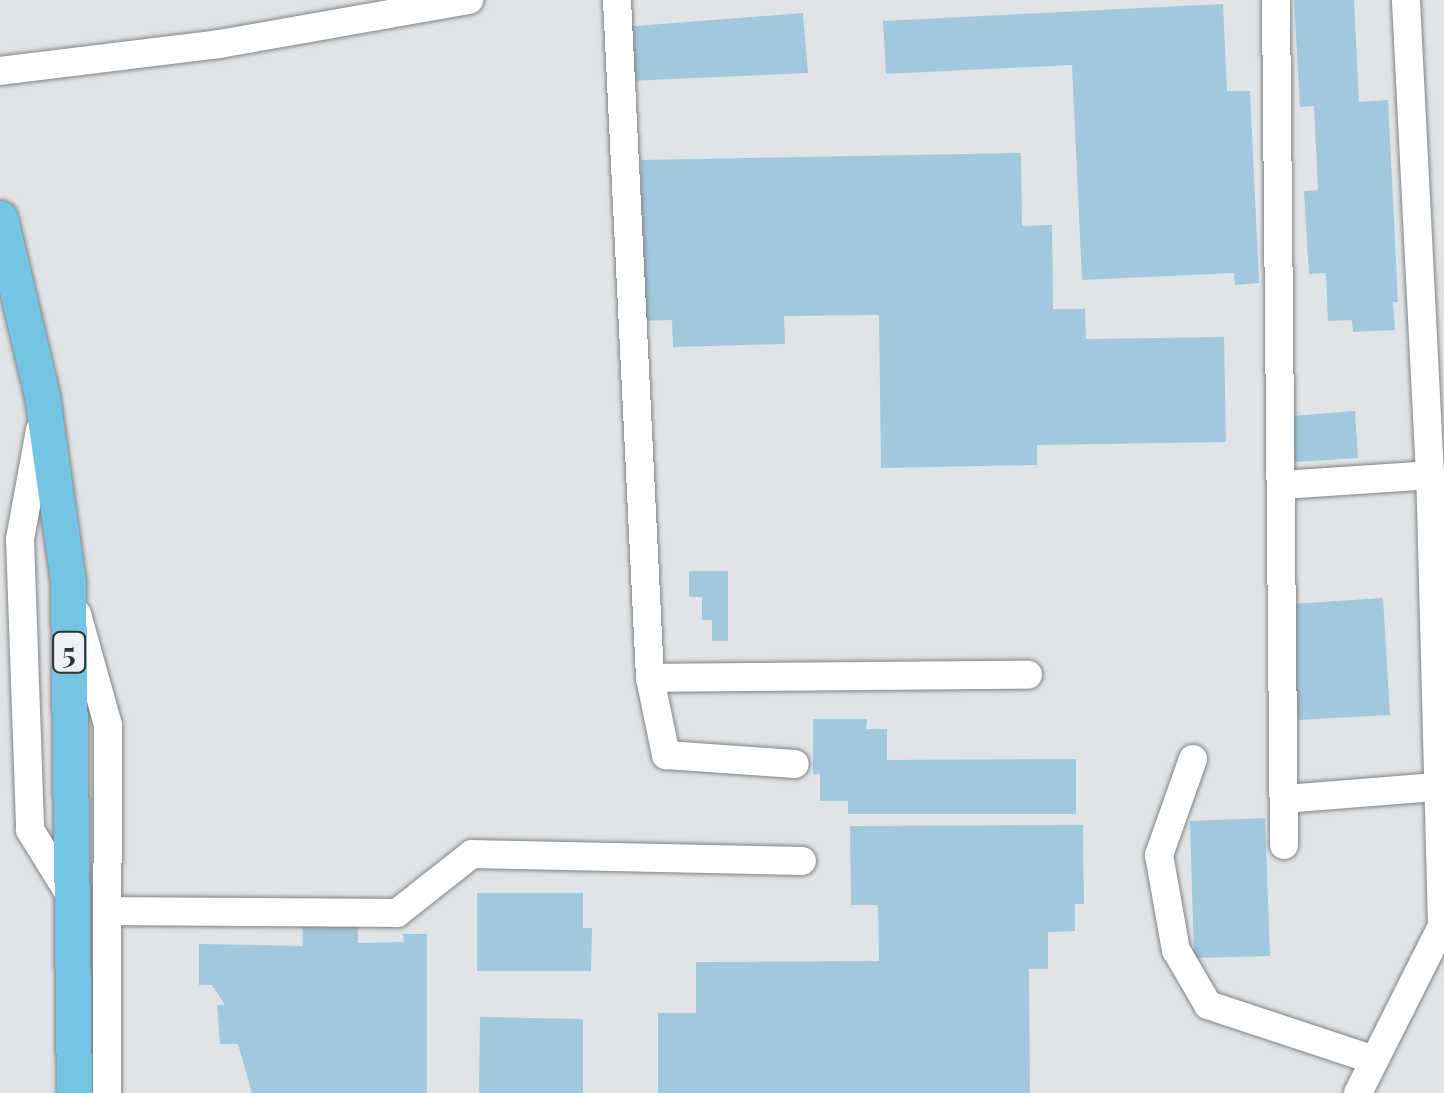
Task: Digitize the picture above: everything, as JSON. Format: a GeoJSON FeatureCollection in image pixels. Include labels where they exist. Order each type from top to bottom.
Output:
{"type":"FeatureCollection","features":[{"type":"Feature","properties":{"kind":"main road","name":"5"},"geometry":{"type":"LineString","coordinates":[[0,218],[44,409],[68,582],[74,1093]]}},
{"type":"Feature","properties":{"kind":"street"},"geometry":{"type":"LineString","coordinates":[[0,71],[219,44],[385,8],[469,0]]}},
{"type":"Feature","properties":{"kind":"street"},"geometry":{"type":"LineString","coordinates":[[617,0],[650,678],[666,756],[795,764]]}},
{"type":"Feature","properties":{"kind":"street"},"geometry":{"type":"LineString","coordinates":[[1276,0],[1284,845]]}},
{"type":"Feature","properties":{"kind":"street"},"geometry":{"type":"LineString","coordinates":[[1358,1093],[1442,926],[1430,474],[1406,0]]}},
{"type":"Feature","properties":{"kind":"street"},"geometry":{"type":"LineString","coordinates":[[44,409],[20,539],[11,629],[30,830],[73,901]]}},
{"type":"Feature","properties":{"kind":"street"},"geometry":{"type":"LineString","coordinates":[[1281,485],[1430,474]]}},
{"type":"Feature","properties":{"kind":"street"},"geometry":{"type":"LineString","coordinates":[[68,582],[108,725],[107,1093]]}},
{"type":"Feature","properties":{"kind":"street"},"geometry":{"type":"LineString","coordinates":[[650,678],[1028,675]]}},
{"type":"Feature","properties":{"kind":"street"},"geometry":{"type":"LineString","coordinates":[[1193,759],[1159,856],[1176,950],[1208,1005],[1374,1060]]}},
{"type":"Feature","properties":{"kind":"street"},"geometry":{"type":"LineString","coordinates":[[1284,799],[1438,787]]}},
{"type":"Feature","properties":{"kind":"street"},"geometry":{"type":"LineString","coordinates":[[109,912],[397,913],[472,854],[802,861]]}},
{"type":"Feature","properties":{"kind":"building"},"geometry":{"type":"Polygon","coordinates":[[[1294,0],[1354,0],[1359,102],[1388,100],[1398,302],[1393,302],[1395,330],[1353,332],[1352,320],[1328,321],[1326,273],[1309,274],[1304,191],[1318,190],[1314,106],[1300,107],[1294,0]]]}},
{"type":"Feature","properties":{"kind":"building"},"geometry":{"type":"Polygon","coordinates":[[[1223,4],[1227,91],[1250,91],[1259,283],[1235,285],[1234,273],[1082,280],[1072,65],[886,74],[883,21],[1223,4]]]}},
{"type":"Feature","properties":{"kind":"building"},"geometry":{"type":"Polygon","coordinates":[[[803,13],[808,73],[627,81],[623,27],[803,13]]]}},
{"type":"Feature","properties":{"kind":"building"},"geometry":{"type":"Polygon","coordinates":[[[1021,153],[1022,226],[1052,225],[1053,309],[1085,309],[1086,339],[1224,337],[1226,442],[1037,445],[1037,465],[881,468],[879,315],[784,316],[785,344],[673,347],[672,320],[643,321],[641,160],[1021,153]]]}},
{"type":"Feature","properties":{"kind":"building"},"geometry":{"type":"Polygon","coordinates":[[[1355,411],[1358,458],[1295,462],[1292,416],[1355,411]]]}},
{"type":"Feature","properties":{"kind":"building"},"geometry":{"type":"Polygon","coordinates":[[[689,571],[728,571],[728,641],[712,641],[712,620],[702,620],[702,597],[689,597],[689,571]]]}},
{"type":"Feature","properties":{"kind":"building"},"geometry":{"type":"Polygon","coordinates":[[[1383,598],[1390,715],[1298,720],[1291,604],[1383,598]]]}},
{"type":"Feature","properties":{"kind":"building"},"geometry":{"type":"Polygon","coordinates":[[[813,719],[867,719],[866,729],[887,729],[887,760],[1076,759],[1076,814],[848,814],[848,801],[820,801],[820,774],[813,774],[813,719]]]}},
{"type":"Feature","properties":{"kind":"building"},"geometry":{"type":"Polygon","coordinates":[[[1265,818],[1270,956],[1194,958],[1190,821],[1265,818]]]}},
{"type":"Feature","properties":{"kind":"building"},"geometry":{"type":"Polygon","coordinates":[[[1083,825],[1084,904],[1075,904],[1075,931],[1048,932],[1048,969],[1029,969],[1030,1093],[658,1093],[658,1013],[696,1013],[696,962],[879,961],[878,905],[851,905],[850,826],[1083,825]]]}},
{"type":"Feature","properties":{"kind":"building"},"geometry":{"type":"Polygon","coordinates":[[[477,893],[583,893],[583,928],[592,928],[591,971],[477,971],[477,893]]]}},
{"type":"Feature","properties":{"kind":"building"},"geometry":{"type":"Polygon","coordinates":[[[358,922],[358,943],[404,942],[403,934],[427,934],[427,1093],[252,1093],[238,1044],[220,1044],[217,1005],[225,1005],[212,985],[199,985],[199,944],[303,946],[302,923],[358,922]]]}},
{"type":"Feature","properties":{"kind":"building"},"geometry":{"type":"Polygon","coordinates":[[[480,1017],[583,1019],[583,1093],[479,1093],[480,1017]]]}}]}
